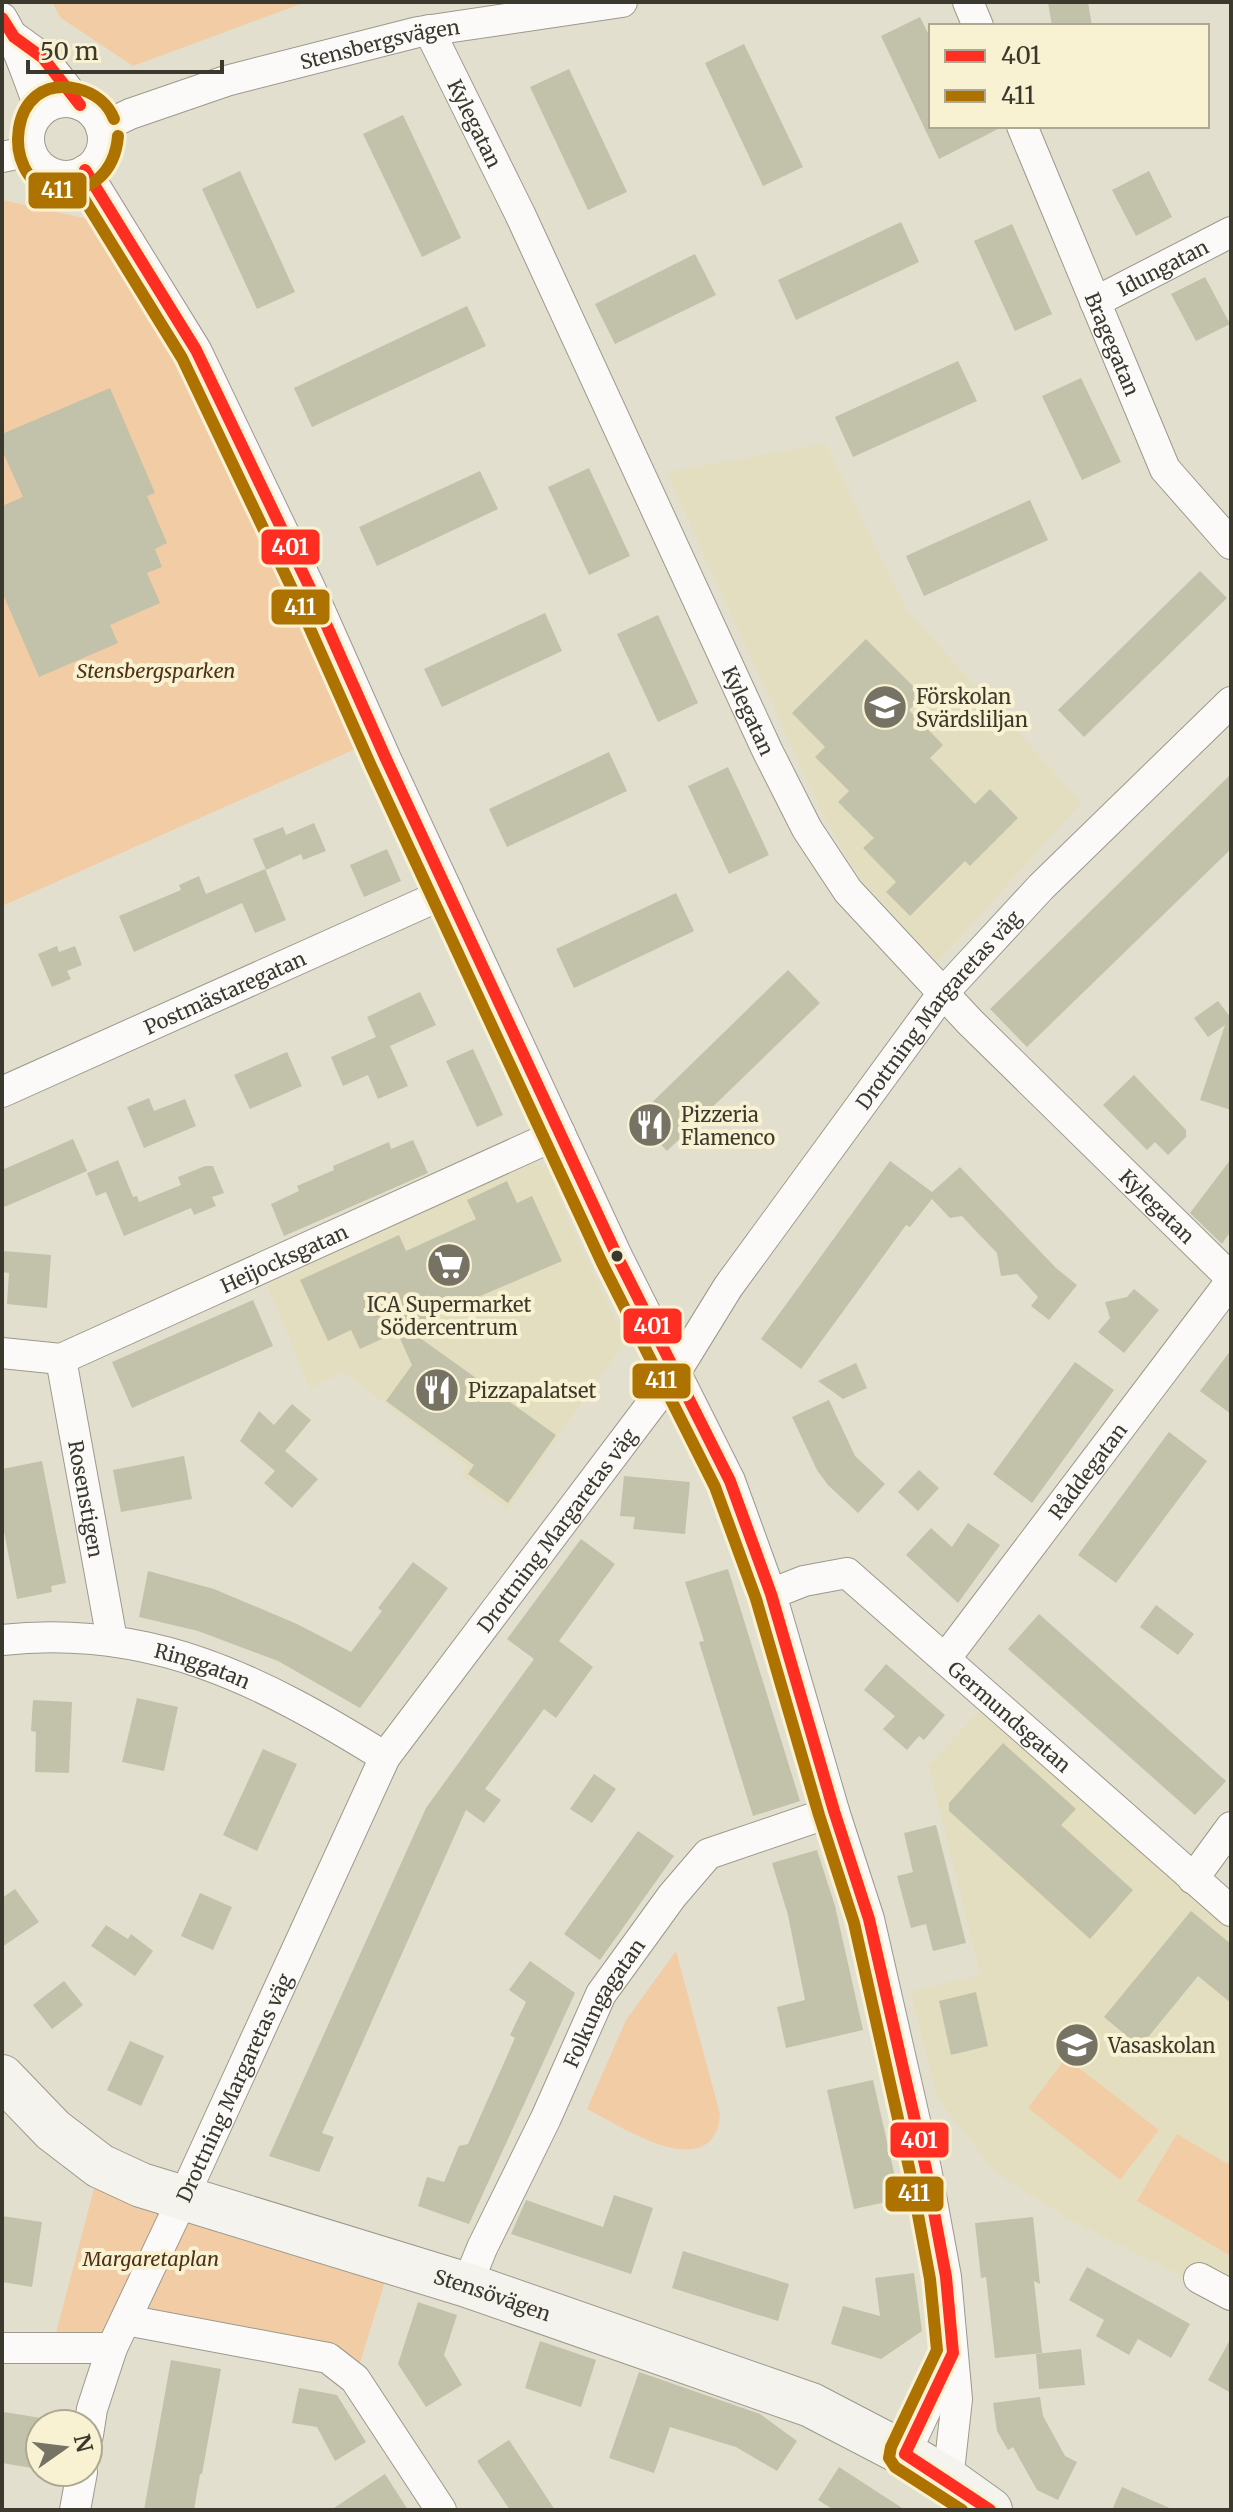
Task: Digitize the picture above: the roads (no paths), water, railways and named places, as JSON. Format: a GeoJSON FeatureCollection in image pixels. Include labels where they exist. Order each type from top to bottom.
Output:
{"type":"FeatureCollection","features":[{"type":"Feature","properties":{"kind":"street","name":"Stensbergsvägen"},"geometry":{"type":"LineString","coordinates":[[101,128],[130,114],[226,81],[429,30],[622,2]]}},
{"type":"Feature","properties":{"kind":"street"},"geometry":{"type":"LineString","coordinates":[[968,2],[977,24]]}},
{"type":"Feature","properties":{"kind":"street"},"geometry":{"type":"LineString","coordinates":[[8,28],[43,58],[80,105],[93,114],[101,128],[101,151],[85,170],[69,175],[52,173],[16,154],[41,111],[49,104],[80,105]]}},
{"type":"Feature","properties":{"kind":"street"},"geometry":{"type":"LineString","coordinates":[[8,28],[41,111]]}},
{"type":"Feature","properties":{"kind":"street","name":"Kylegatan"},"geometry":{"type":"LineString","coordinates":[[429,30],[520,214],[767,750],[807,829],[848,891],[943,993],[1231,1280]]}},
{"type":"Feature","properties":{"kind":"street","name":"Bragegatan"},"geometry":{"type":"LineString","coordinates":[[1023,128],[1165,469],[1231,544]]}},
{"type":"Feature","properties":{"kind":"street"},"geometry":{"type":"LineString","coordinates":[[85,170],[196,350],[310,588],[560,1133],[730,1481],[771,1594],[869,1919],[923,2154],[946,2277],[957,2399],[948,2480]]}},
{"type":"Feature","properties":{"kind":"street","name":"Idungatan"},"geometry":{"type":"LineString","coordinates":[[1095,302],[1231,232]]}},
{"type":"Feature","properties":{"kind":"street","name":"Drottning Margaretas väg"},"geometry":{"type":"LineString","coordinates":[[92,2408],[112,2348],[385,1757],[675,1373],[728,1287],[943,993],[1041,887],[1231,702]]}},
{"type":"Feature","properties":{"kind":"street","name":"Postmästaregatan"},"geometry":{"type":"LineString","coordinates":[[2,1092],[448,892]]}},
{"type":"Feature","properties":{"kind":"street","name":"Heijocksgatan"},"geometry":{"type":"LineString","coordinates":[[61,1359],[560,1133]]}},
{"type":"Feature","properties":{"kind":"street","name":"Råddegatan"},"geometry":{"type":"LineString","coordinates":[[945,1659],[1231,1280]]}},
{"type":"Feature","properties":{"kind":"street"},"geometry":{"type":"LineString","coordinates":[[2,1353],[61,1359]]}},
{"type":"Feature","properties":{"kind":"street","name":"Rosenstigen"},"geometry":{"type":"LineString","coordinates":[[61,1359],[112,1640]]}},
{"type":"Feature","properties":{"kind":"street","name":"Germundsgatan"},"geometry":{"type":"LineString","coordinates":[[771,1594],[804,1581],[847,1573],[1231,1911]]}},
{"type":"Feature","properties":{"kind":"street","name":"Ringgatan"},"geometry":{"type":"LineString","coordinates":[[2,1640],[35,1637],[112,1640],[179,1654],[269,1689],[385,1757]]}},
{"type":"Feature","properties":{"kind":"street","name":"Folkungagatan"},"geometry":{"type":"LineString","coordinates":[[467,2285],[601,1994],[672,1896],[708,1854],[834,1811]]}},
{"type":"Feature","properties":{"kind":"street"},"geometry":{"type":"LineString","coordinates":[[1193,1879],[1231,1827]]}},
{"type":"Feature","properties":{"kind":"street","name":"Stensövägen"},"geometry":{"type":"LineString","coordinates":[[2,2077],[53,2130],[100,2166],[141,2185],[467,2285],[811,2405],[905,2454],[990,2510]]}},
{"type":"Feature","properties":{"kind":"street"},"geometry":{"type":"LineString","coordinates":[[1199,2278],[1231,2295]]}},
{"type":"Feature","properties":{"kind":"street"},"geometry":{"type":"LineString","coordinates":[[126,2320],[328,2358],[355,2379],[441,2510]]}},
{"type":"Feature","properties":{"kind":"street"},"geometry":{"type":"LineString","coordinates":[[2,2348],[112,2348]]}},
{"type":"Feature","properties":{"kind":"street"},"geometry":{"type":"LineString","coordinates":[[905,2454],[953,2353]]}},
{"type":"Feature","properties":{"kind":"street"},"geometry":{"type":"LineString","coordinates":[[75,2510],[79,2488]]}},
{"type":"Feature","properties":{"kind":"place","name":"Förskolan Svärdsliljan"},"geometry":{"type":"Point","coordinates":[885,707]}},
{"type":"Feature","properties":{"kind":"place","name":"Pizzeria Flamenco"},"geometry":{"type":"Point","coordinates":[650,1125]}},
{"type":"Feature","properties":{"kind":"place","name":"ICA Supermarket Södercentrum"},"geometry":{"type":"Point","coordinates":[449,1265]}},
{"type":"Feature","properties":{"kind":"place","name":"Pizzapalatset"},"geometry":{"type":"Point","coordinates":[437,1390]}},
{"type":"Feature","properties":{"kind":"place","name":"Vasaskolan"},"geometry":{"type":"Point","coordinates":[1077,2045]}},
{"type":"Feature","properties":{"kind":"park label","name":"Stensbergsparken"},"geometry":{"type":"Point","coordinates":[156,670]}},
{"type":"Feature","properties":{"kind":"park label","name":"Margaretaplan"},"geometry":{"type":"Point","coordinates":[151,2258]}}]}
